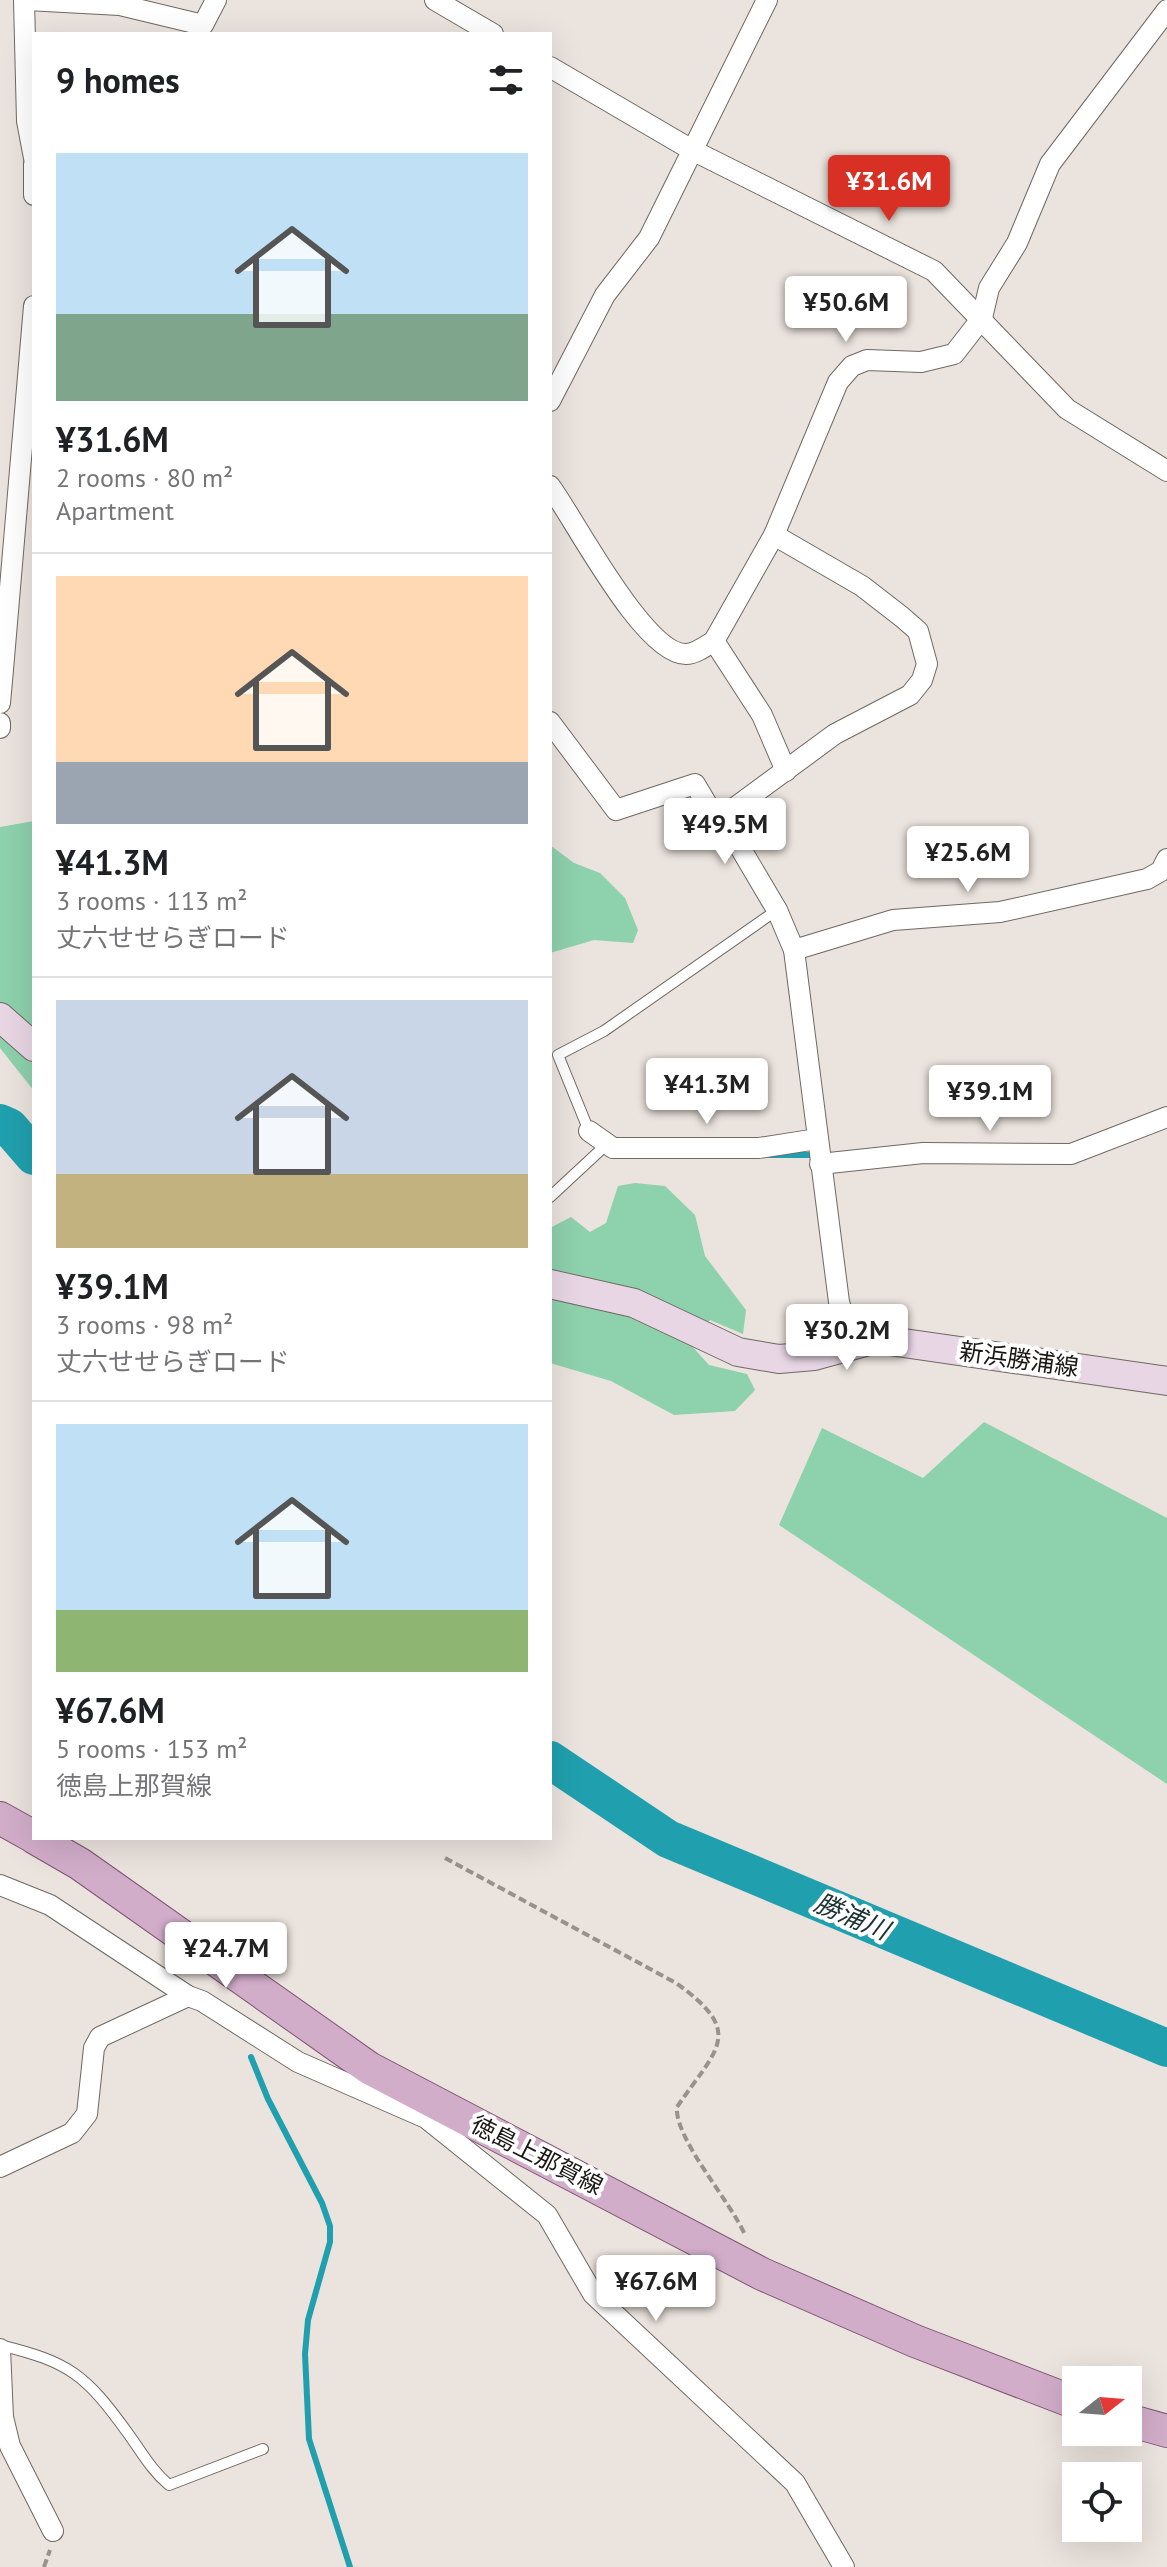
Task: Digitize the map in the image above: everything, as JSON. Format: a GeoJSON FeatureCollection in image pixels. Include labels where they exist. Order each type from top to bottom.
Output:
{"type":"FeatureCollection","features":[{"type":"Feature","properties":{"kind":"main road"},"geometry":{"type":"LineString","coordinates":[[0,1017],[32,1045]]}},
{"type":"Feature","properties":{"kind":"main road","name":"新浜勝浦線"},"geometry":{"type":"LineString","coordinates":[[552,1284],[634,1303],[738,1352],[779,1359],[814,1356],[876,1339],[1167,1381]]}},
{"type":"Feature","properties":{"kind":"main road","name":"徳島上那賀線"},"geometry":{"type":"LineString","coordinates":[[0,1818],[32,1836]]}},
{"type":"Feature","properties":{"kind":"main road","name":"徳島上那賀線"},"geometry":{"type":"LineString","coordinates":[[38,1840],[80,1864],[429,2110],[762,2274],[915,2341],[1062,2398]]}},
{"type":"Feature","properties":{"kind":"main road"},"geometry":{"type":"LineString","coordinates":[[1142,2424],[1167,2431]]}},
{"type":"Feature","properties":{"kind":"street"},"geometry":{"type":"LineString","coordinates":[[32,150],[27,121],[26,0],[120,5],[203,25],[216,0]]}},
{"type":"Feature","properties":{"kind":"street"},"geometry":{"type":"LineString","coordinates":[[435,0],[490,32]]}},
{"type":"Feature","properties":{"kind":"street"},"geometry":{"type":"LineString","coordinates":[[552,397],[605,295],[649,238],[732,76],[767,0]]}},
{"type":"Feature","properties":{"kind":"street"},"geometry":{"type":"LineString","coordinates":[[552,489],[569,510],[595,560],[646,628],[678,653],[689,655],[714,641],[774,535],[838,382],[852,366],[867,360],[921,362],[954,354],[982,318],[989,288],[1017,243],[1050,164],[1167,10]]}},
{"type":"Feature","properties":{"kind":"street"},"geometry":{"type":"LineString","coordinates":[[552,68],[692,150],[934,271],[1067,409],[1167,471]]}},
{"type":"Feature","properties":{"kind":"street"},"geometry":{"type":"LineString","coordinates":[[0,703],[7,526],[22,485],[32,336]]}},
{"type":"Feature","properties":{"kind":"street"},"geometry":{"type":"LineString","coordinates":[[552,725],[616,810],[695,784],[714,816],[722,817],[835,734],[910,695],[922,680],[927,664],[918,631],[862,586],[774,535]]}},
{"type":"Feature","properties":{"kind":"street"},"geometry":{"type":"LineString","coordinates":[[714,641],[762,715],[786,771]]}},
{"type":"Feature","properties":{"kind":"street"},"geometry":{"type":"LineString","coordinates":[[722,817],[777,910],[794,950],[839,1302],[852,1344]]}},
{"type":"Feature","properties":{"kind":"street"},"geometry":{"type":"LineString","coordinates":[[794,950],[893,920],[1000,912],[1147,879],[1161,871],[1167,859]]}},
{"type":"Feature","properties":{"kind":"street"},"geometry":{"type":"LineString","coordinates":[[820,1164],[923,1153],[1071,1154],[1167,1117]]}},
{"type":"Feature","properties":{"kind":"street"},"geometry":{"type":"LineString","coordinates":[[589,1131],[613,1148],[759,1148],[817,1139]]}},
{"type":"Feature","properties":{"kind":"street"},"geometry":{"type":"LineString","coordinates":[[0,1885],[50,1905],[188,1996],[298,2062],[429,2110],[547,2215],[593,2294],[795,2483],[844,2567]]}},
{"type":"Feature","properties":{"kind":"street"},"geometry":{"type":"LineString","coordinates":[[0,2167],[72,2133],[87,2114],[94,2048],[100,2037],[188,1996]]}},
{"type":"Feature","properties":{"kind":"street"},"geometry":{"type":"LineString","coordinates":[[0,2347],[3,2417],[10,2446],[53,2531]]}},
{"type":"Feature","properties":{"kind":"lane"},"geometry":{"type":"LineString","coordinates":[[589,1131],[558,1055],[604,1031],[777,910]]}},
{"type":"Feature","properties":{"kind":"lane"},"geometry":{"type":"LineString","coordinates":[[552,1195],[607,1144]]}},
{"type":"Feature","properties":{"kind":"lane"},"geometry":{"type":"LineString","coordinates":[[0,2347],[52,2358],[71,2368],[104,2401],[157,2475],[169,2485],[263,2449]]}},
{"type":"Feature","properties":{"kind":"path"},"geometry":{"type":"LineString","coordinates":[[445,1858],[676,1983],[705,2004],[720,2027],[720,2044],[677,2107],[676,2119],[703,2166],[734,2210],[762,2274]]}},
{"type":"Feature","properties":{"kind":"green space"},"geometry":{"type":"Polygon","coordinates":[[[32,821],[32,1088],[0,1048],[0,827],[32,821]]]}},
{"type":"Feature","properties":{"kind":"green space"},"geometry":{"type":"Polygon","coordinates":[[[552,846],[574,863],[600,873],[625,898],[638,930],[633,943],[594,940],[552,952],[552,846]]]}},
{"type":"Feature","properties":{"kind":"green space"},"geometry":{"type":"Polygon","coordinates":[[[635,1183],[665,1186],[695,1215],[705,1256],[746,1310],[743,1334],[710,1320],[690,1344],[709,1365],[747,1374],[755,1390],[735,1411],[674,1415],[611,1381],[552,1364],[552,1227],[571,1217],[590,1232],[606,1223],[618,1186],[635,1183]]]}},
{"type":"Feature","properties":{"kind":"green space"},"geometry":{"type":"Polygon","coordinates":[[[984,1422],[1167,1518],[1167,1784],[779,1525],[822,1428],[923,1478],[984,1422]]]}},
{"type":"Feature","properties":{"kind":"waterway","name":"勝浦川"},"geometry":{"type":"LineString","coordinates":[[0,1123],[9,1127],[32,1154]]}},
{"type":"Feature","properties":{"kind":"waterway"},"geometry":{"type":"LineString","coordinates":[[770,1155],[815,1155]]}},
{"type":"Feature","properties":{"kind":"waterway","name":"勝浦川"},"geometry":{"type":"LineString","coordinates":[[552,1761],[668,1839],[1167,2048]]}},
{"type":"Feature","properties":{"kind":"waterway"},"geometry":{"type":"LineString","coordinates":[[251,2057],[268,2099],[322,2203],[330,2226],[330,2242],[308,2320],[305,2354],[309,2439],[350,2567]]}}]}
